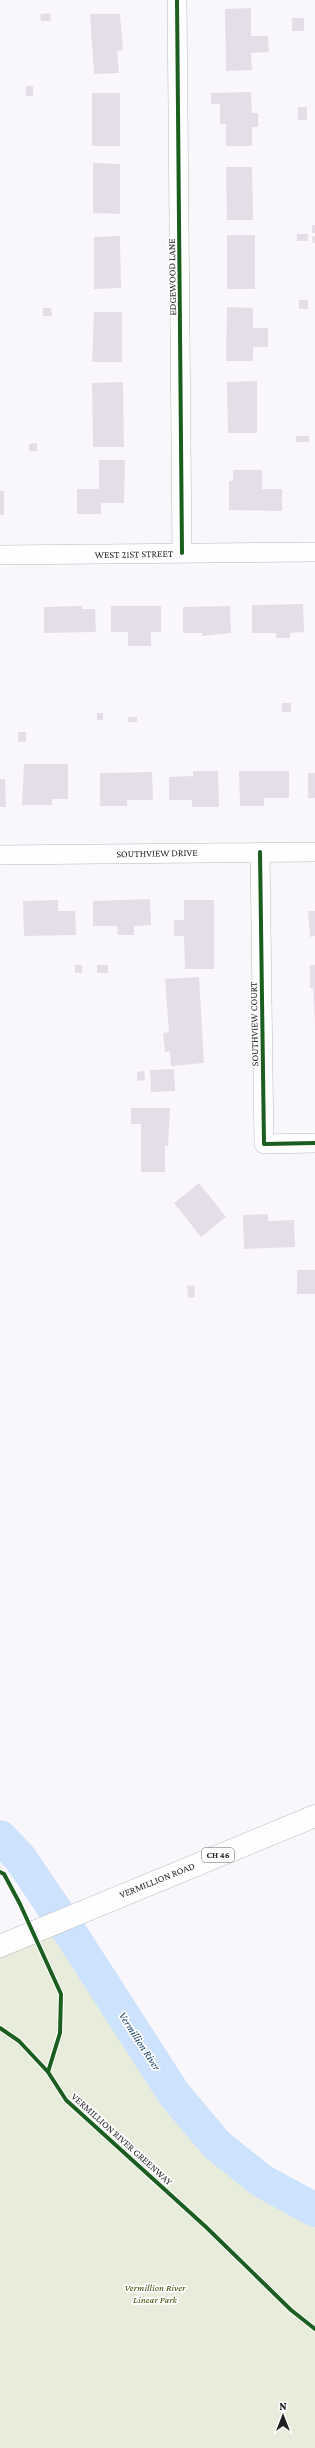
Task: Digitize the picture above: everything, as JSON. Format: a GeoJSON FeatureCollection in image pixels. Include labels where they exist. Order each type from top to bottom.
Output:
{"type":"FeatureCollection","features":[{"type":"Feature","properties":{"kind":"main road","name":"VERMILLION ROAD"},"geometry":{"type":"LineString","coordinates":[[1,1945],[315,1816]]}},
{"type":"Feature","properties":{"kind":"street","name":"EDGEWOOD LANE"},"geometry":{"type":"LineString","coordinates":[[177,0],[182,553]]}},
{"type":"Feature","properties":{"kind":"street","name":"WEST 21ST STREET"},"geometry":{"type":"LineString","coordinates":[[0,555],[315,552]]}},
{"type":"Feature","properties":{"kind":"street","name":"SOUTHVIEW COURT"},"geometry":{"type":"LineString","coordinates":[[260,852],[264,1144],[315,1143]]}},
{"type":"Feature","properties":{"kind":"street","name":"SOUTHVIEW DRIVE"},"geometry":{"type":"LineString","coordinates":[[0,855],[315,852]]}},
{"type":"Feature","properties":{"kind":"green space","name":"Vermillion River Linear Park"},"geometry":{"type":"Polygon","coordinates":[[[62,1920],[174,2094],[217,2144],[262,2181],[315,2210],[315,2448],[0,2448],[0,1946],[62,1920]]]}},
{"type":"Feature","properties":{"kind":"building"},"geometry":{"type":"Polygon","coordinates":[[[251,8],[251,36],[268,36],[269,52],[251,53],[252,70],[226,71],[225,9],[251,8]]]}},
{"type":"Feature","properties":{"kind":"building"},"geometry":{"type":"Polygon","coordinates":[[[50,13],[51,21],[41,21],[40,14],[50,13]]]}},
{"type":"Feature","properties":{"kind":"building"},"geometry":{"type":"Polygon","coordinates":[[[90,14],[120,14],[123,50],[117,51],[119,73],[94,74],[90,14]]]}},
{"type":"Feature","properties":{"kind":"building"},"geometry":{"type":"Polygon","coordinates":[[[292,18],[304,18],[304,31],[292,31],[292,18]]]}},
{"type":"Feature","properties":{"kind":"building"},"geometry":{"type":"Polygon","coordinates":[[[26,86],[33,86],[33,96],[26,96],[26,86]]]}},
{"type":"Feature","properties":{"kind":"building"},"geometry":{"type":"Polygon","coordinates":[[[251,92],[252,113],[258,113],[258,127],[252,127],[252,146],[226,146],[226,124],[220,124],[220,104],[211,104],[211,93],[251,92]]]}},
{"type":"Feature","properties":{"kind":"building"},"geometry":{"type":"Polygon","coordinates":[[[92,93],[120,93],[120,146],[92,146],[92,93]]]}},
{"type":"Feature","properties":{"kind":"building"},"geometry":{"type":"Polygon","coordinates":[[[298,107],[307,107],[307,120],[298,120],[298,107]]]}},
{"type":"Feature","properties":{"kind":"building"},"geometry":{"type":"Polygon","coordinates":[[[93,163],[120,164],[120,214],[93,213],[93,163]]]}},
{"type":"Feature","properties":{"kind":"building"},"geometry":{"type":"Polygon","coordinates":[[[226,167],[252,167],[253,220],[227,220],[226,167]]]}},
{"type":"Feature","properties":{"kind":"building"},"geometry":{"type":"Polygon","coordinates":[[[312,225],[315,225],[315,233],[312,233],[312,225]]]}},
{"type":"Feature","properties":{"kind":"building"},"geometry":{"type":"Polygon","coordinates":[[[297,234],[308,234],[308,241],[297,241],[297,234]]]}},
{"type":"Feature","properties":{"kind":"building"},"geometry":{"type":"Polygon","coordinates":[[[227,235],[255,235],[255,289],[227,289],[227,235]]]}},
{"type":"Feature","properties":{"kind":"building"},"geometry":{"type":"Polygon","coordinates":[[[120,236],[121,288],[94,289],[94,237],[120,236]]]}},
{"type":"Feature","properties":{"kind":"building"},"geometry":{"type":"Polygon","coordinates":[[[315,236],[315,243],[313,243],[312,237],[315,236]]]}},
{"type":"Feature","properties":{"kind":"building"},"geometry":{"type":"Polygon","coordinates":[[[299,300],[308,300],[308,309],[299,309],[299,300]]]}},
{"type":"Feature","properties":{"kind":"building"},"geometry":{"type":"Polygon","coordinates":[[[227,307],[253,308],[253,328],[268,328],[268,347],[253,347],[253,361],[226,361],[227,307]]]}},
{"type":"Feature","properties":{"kind":"building"},"geometry":{"type":"Polygon","coordinates":[[[43,308],[51,308],[52,316],[43,316],[43,308]]]}},
{"type":"Feature","properties":{"kind":"building"},"geometry":{"type":"Polygon","coordinates":[[[94,312],[122,312],[122,362],[92,362],[94,312]]]}},
{"type":"Feature","properties":{"kind":"building"},"geometry":{"type":"Polygon","coordinates":[[[257,381],[257,433],[228,433],[227,382],[257,381]]]}},
{"type":"Feature","properties":{"kind":"building"},"geometry":{"type":"Polygon","coordinates":[[[123,382],[124,447],[93,447],[92,383],[123,382]]]}},
{"type":"Feature","properties":{"kind":"building"},"geometry":{"type":"Polygon","coordinates":[[[296,436],[309,436],[309,442],[296,442],[296,436]]]}},
{"type":"Feature","properties":{"kind":"building"},"geometry":{"type":"Polygon","coordinates":[[[37,443],[37,451],[29,451],[29,444],[37,443]]]}},
{"type":"Feature","properties":{"kind":"building"},"geometry":{"type":"Polygon","coordinates":[[[99,460],[125,460],[124,503],[101,503],[101,514],[77,514],[77,489],[99,489],[99,460]]]}},
{"type":"Feature","properties":{"kind":"building"},"geometry":{"type":"Polygon","coordinates":[[[233,470],[262,470],[262,489],[282,489],[282,511],[229,510],[229,481],[233,481],[233,470]]]}},
{"type":"Feature","properties":{"kind":"building"},"geometry":{"type":"Polygon","coordinates":[[[0,491],[4,491],[4,515],[0,515],[0,491]]]}},
{"type":"Feature","properties":{"kind":"building"},"geometry":{"type":"Polygon","coordinates":[[[303,604],[304,632],[290,633],[290,638],[276,638],[276,633],[252,633],[252,605],[303,604]]]}},
{"type":"Feature","properties":{"kind":"building"},"geometry":{"type":"Polygon","coordinates":[[[82,606],[82,609],[95,609],[96,632],[44,633],[44,607],[82,606]]]}},
{"type":"Feature","properties":{"kind":"building"},"geometry":{"type":"Polygon","coordinates":[[[111,606],[161,606],[161,632],[151,632],[151,646],[128,646],[128,632],[111,632],[111,606]]]}},
{"type":"Feature","properties":{"kind":"building"},"geometry":{"type":"Polygon","coordinates":[[[230,606],[231,633],[202,636],[202,633],[183,633],[183,607],[230,606]]]}},
{"type":"Feature","properties":{"kind":"building"},"geometry":{"type":"Polygon","coordinates":[[[282,703],[291,703],[291,712],[282,712],[282,703]]]}},
{"type":"Feature","properties":{"kind":"building"},"geometry":{"type":"Polygon","coordinates":[[[97,713],[103,713],[103,720],[97,720],[97,713]]]}},
{"type":"Feature","properties":{"kind":"building"},"geometry":{"type":"Polygon","coordinates":[[[128,717],[137,717],[137,722],[128,722],[128,717]]]}},
{"type":"Feature","properties":{"kind":"building"},"geometry":{"type":"Polygon","coordinates":[[[18,732],[26,732],[26,742],[18,742],[18,732]]]}},
{"type":"Feature","properties":{"kind":"building"},"geometry":{"type":"Polygon","coordinates":[[[24,764],[68,764],[68,799],[52,799],[52,805],[22,805],[24,764]]]}},
{"type":"Feature","properties":{"kind":"building"},"geometry":{"type":"Polygon","coordinates":[[[193,771],[218,771],[219,807],[192,807],[192,800],[169,800],[169,777],[193,776],[193,771]]]}},
{"type":"Feature","properties":{"kind":"building"},"geometry":{"type":"Polygon","coordinates":[[[239,771],[289,771],[289,798],[264,798],[264,806],[240,806],[239,771]]]}},
{"type":"Feature","properties":{"kind":"building"},"geometry":{"type":"Polygon","coordinates":[[[152,772],[153,800],[127,800],[127,806],[100,806],[100,773],[152,772]]]}},
{"type":"Feature","properties":{"kind":"building"},"geometry":{"type":"Polygon","coordinates":[[[308,773],[315,773],[315,798],[308,798],[308,773]]]}},
{"type":"Feature","properties":{"kind":"building"},"geometry":{"type":"Polygon","coordinates":[[[0,779],[5,779],[6,807],[0,807],[0,779]]]}},
{"type":"Feature","properties":{"kind":"building"},"geometry":{"type":"Polygon","coordinates":[[[150,899],[151,925],[134,926],[134,935],[118,935],[117,926],[93,926],[93,901],[150,899]]]}},
{"type":"Feature","properties":{"kind":"building"},"geometry":{"type":"Polygon","coordinates":[[[58,900],[58,911],[75,911],[76,935],[24,936],[23,901],[58,900]]]}},
{"type":"Feature","properties":{"kind":"building"},"geometry":{"type":"Polygon","coordinates":[[[184,900],[214,900],[214,969],[185,969],[184,936],[174,936],[174,920],[184,920],[184,900]]]}},
{"type":"Feature","properties":{"kind":"building"},"geometry":{"type":"Polygon","coordinates":[[[308,911],[315,911],[315,936],[310,937],[308,911]]]}},
{"type":"Feature","properties":{"kind":"building"},"geometry":{"type":"Polygon","coordinates":[[[75,965],[82,965],[82,973],[75,973],[75,965]]]}},
{"type":"Feature","properties":{"kind":"building"},"geometry":{"type":"Polygon","coordinates":[[[97,965],[108,965],[108,973],[97,973],[97,965]]]}},
{"type":"Feature","properties":{"kind":"building"},"geometry":{"type":"Polygon","coordinates":[[[310,965],[315,965],[315,1023],[313,988],[310,988],[310,965]]]}},
{"type":"Feature","properties":{"kind":"building"},"geometry":{"type":"Polygon","coordinates":[[[199,977],[204,1063],[171,1066],[170,1051],[165,1052],[163,1033],[169,1032],[165,979],[199,977]]]}},
{"type":"Feature","properties":{"kind":"building"},"geometry":{"type":"Polygon","coordinates":[[[174,1069],[175,1091],[151,1092],[150,1070],[174,1069]]]}},
{"type":"Feature","properties":{"kind":"building"},"geometry":{"type":"Polygon","coordinates":[[[144,1071],[145,1080],[137,1081],[137,1072],[144,1071]]]}},
{"type":"Feature","properties":{"kind":"building"},"geometry":{"type":"Polygon","coordinates":[[[131,1108],[170,1108],[168,1146],[165,1146],[165,1172],[141,1172],[141,1124],[131,1124],[131,1108]]]}},
{"type":"Feature","properties":{"kind":"building"},"geometry":{"type":"Polygon","coordinates":[[[199,1183],[226,1217],[201,1237],[174,1203],[199,1183]]]}},
{"type":"Feature","properties":{"kind":"building"},"geometry":{"type":"Polygon","coordinates":[[[268,1214],[268,1221],[294,1220],[295,1247],[244,1249],[243,1215],[268,1214]]]}},
{"type":"Feature","properties":{"kind":"building"},"geometry":{"type":"Polygon","coordinates":[[[297,1270],[315,1270],[315,1294],[297,1294],[297,1270]]]}},
{"type":"Feature","properties":{"kind":"building"},"geometry":{"type":"Polygon","coordinates":[[[194,1285],[195,1297],[188,1298],[187,1286],[194,1285]]]}},
{"type":"Feature","properties":{"kind":"waterway","name":"Vermillion River"},"geometry":{"type":"LineString","coordinates":[[0,1837],[20,1858],[62,1920],[174,2094],[217,2145],[262,2181],[315,2210]]}},
{"type":"Feature","properties":{"kind":"cycle path"},"geometry":{"type":"LineString","coordinates":[[177,0],[182,553]]}},
{"type":"Feature","properties":{"kind":"cycle path"},"geometry":{"type":"LineString","coordinates":[[260,852],[264,1144],[315,1143]]}},
{"type":"Feature","properties":{"kind":"cycle path"},"geometry":{"type":"LineString","coordinates":[[0,1872],[4,1874],[20,1904],[61,1994],[60,2033],[48,2072]]}},
{"type":"Feature","properties":{"kind":"cycle path","name":"VERMILLION RIVER GREENWAY"},"geometry":{"type":"LineString","coordinates":[[0,2028],[19,2041],[48,2072],[66,2100],[206,2227],[291,2310],[315,2329]]}}]}
